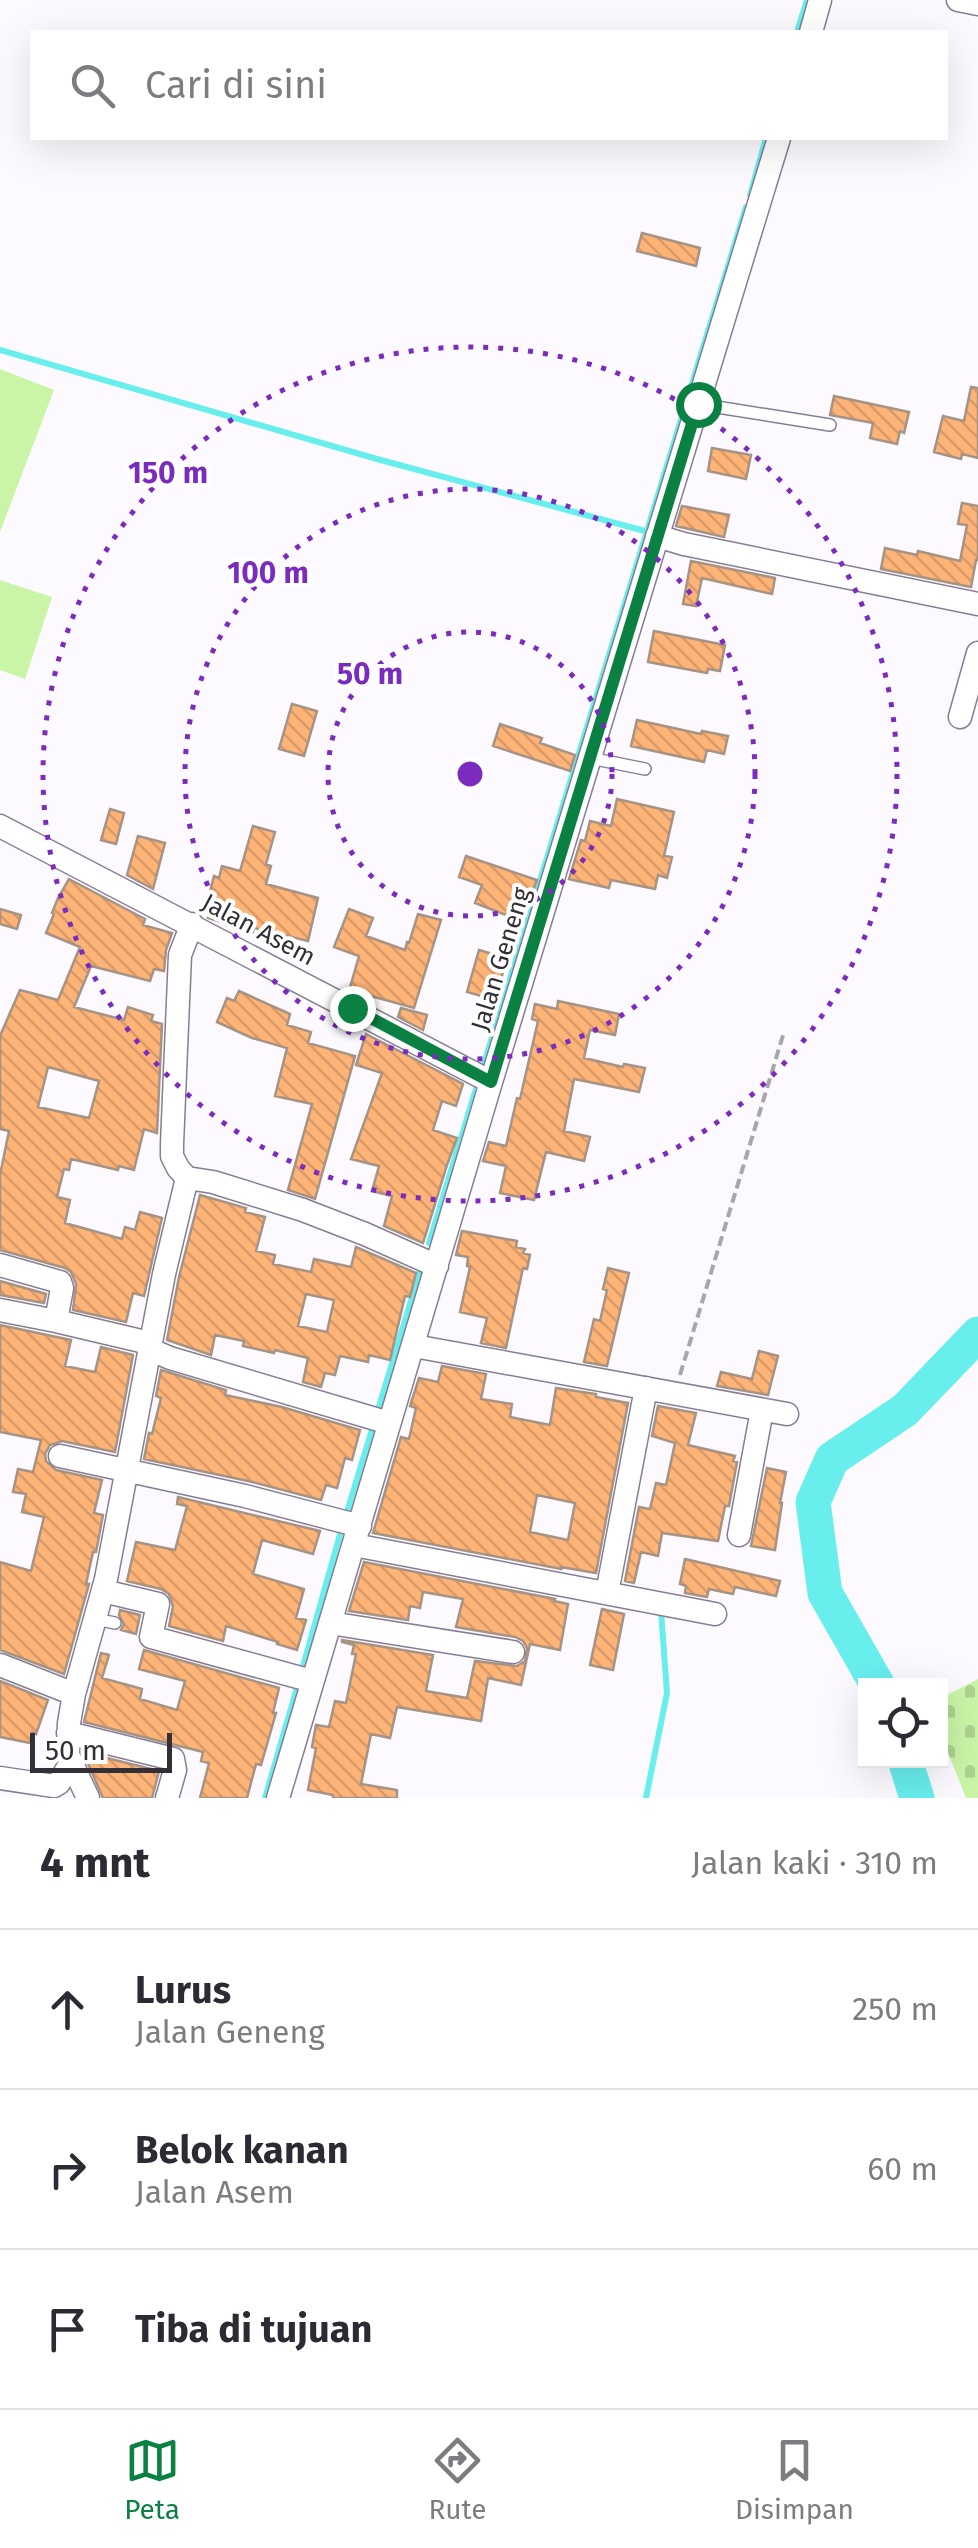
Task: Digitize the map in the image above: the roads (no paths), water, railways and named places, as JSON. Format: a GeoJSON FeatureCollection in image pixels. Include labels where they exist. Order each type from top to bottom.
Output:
{"type":"FeatureCollection","features":[{"type":"Feature","properties":{"kind":"street"},"geometry":{"type":"LineString","coordinates":[[812,30],[820,0]]}},
{"type":"Feature","properties":{"kind":"street"},"geometry":{"type":"LineString","coordinates":[[958,0],[978,4]]}},
{"type":"Feature","properties":{"kind":"street","name":"Jalan Geneng"},"geometry":{"type":"LineString","coordinates":[[278,1798],[330,1623],[378,1420],[414,1346],[779,140]]}},
{"type":"Feature","properties":{"kind":"street"},"geometry":{"type":"LineString","coordinates":[[658,536],[978,604]]}},
{"type":"Feature","properties":{"kind":"street"},"geometry":{"type":"LineString","coordinates":[[960,718],[978,653]]}},
{"type":"Feature","properties":{"kind":"street","name":"Jalan Asem"},"geometry":{"type":"LineString","coordinates":[[0,826],[491,1082]]}},
{"type":"Feature","properties":{"kind":"street"},"geometry":{"type":"LineString","coordinates":[[192,924],[180,963],[172,1131],[172,1156],[178,1168],[187,1178],[224,1185],[303,1210],[437,1266]]}},
{"type":"Feature","properties":{"kind":"street"},"geometry":{"type":"LineString","coordinates":[[88,1798],[70,1762],[68,1733],[74,1694],[105,1621],[103,1590],[164,1274],[187,1178]]}},
{"type":"Feature","properties":{"kind":"street"},"geometry":{"type":"LineString","coordinates":[[0,1265],[60,1282],[56,1321]]}},
{"type":"Feature","properties":{"kind":"street"},"geometry":{"type":"LineString","coordinates":[[0,1310],[141,1341],[170,1358],[378,1420]]}},
{"type":"Feature","properties":{"kind":"street"},"geometry":{"type":"LineString","coordinates":[[414,1346],[787,1414]]}},
{"type":"Feature","properties":{"kind":"street"},"geometry":{"type":"LineString","coordinates":[[607,1593],[646,1388]]}},
{"type":"Feature","properties":{"kind":"street"},"geometry":{"type":"LineString","coordinates":[[739,1535],[762,1410]]}},
{"type":"Feature","properties":{"kind":"street"},"geometry":{"type":"LineString","coordinates":[[60,1456],[245,1496],[350,1528],[607,1593],[715,1614]]}},
{"type":"Feature","properties":{"kind":"street"},"geometry":{"type":"LineString","coordinates":[[103,1590],[159,1598],[151,1637],[312,1681]]}},
{"type":"Feature","properties":{"kind":"street"},"geometry":{"type":"LineString","coordinates":[[330,1623],[513,1652]]}},
{"type":"Feature","properties":{"kind":"street"},"geometry":{"type":"LineString","coordinates":[[0,1665],[74,1694]]}},
{"type":"Feature","properties":{"kind":"street"},"geometry":{"type":"LineString","coordinates":[[68,1733],[173,1759],[176,1770],[167,1798]]}},
{"type":"Feature","properties":{"kind":"street"},"geometry":{"type":"LineString","coordinates":[[0,1778],[54,1786],[70,1762]]}},
{"type":"Feature","properties":{"kind":"lane"},"geometry":{"type":"LineString","coordinates":[[698,404],[830,425]]}},
{"type":"Feature","properties":{"kind":"lane"},"geometry":{"type":"LineString","coordinates":[[590,758],[646,769]]}},
{"type":"Feature","properties":{"kind":"waterway"},"geometry":{"type":"LineString","coordinates":[[798,30],[807,0]]}},
{"type":"Feature","properties":{"kind":"waterway"},"geometry":{"type":"LineString","coordinates":[[750,195],[765,140]]}},
{"type":"Feature","properties":{"kind":"waterway"},"geometry":{"type":"LineString","coordinates":[[482,1070],[746,207]]}},
{"type":"Feature","properties":{"kind":"waterway"},"geometry":{"type":"LineString","coordinates":[[0,350],[377,459],[645,531]]}},
{"type":"Feature","properties":{"kind":"waterway"},"geometry":{"type":"LineString","coordinates":[[429,1243],[478,1082]]}},
{"type":"Feature","properties":{"kind":"waterway"},"geometry":{"type":"LineString","coordinates":[[346,1515],[420,1271]]}},
{"type":"Feature","properties":{"kind":"waterway"},"geometry":{"type":"LineString","coordinates":[[873,1678],[825,1593],[813,1502],[832,1459],[905,1410],[978,1334]]}},
{"type":"Feature","properties":{"kind":"waterway"},"geometry":{"type":"LineString","coordinates":[[302,1670],[342,1527]]}},
{"type":"Feature","properties":{"kind":"waterway"},"geometry":{"type":"LineString","coordinates":[[646,1798],[667,1693],[661,1611]]}},
{"type":"Feature","properties":{"kind":"waterway"},"geometry":{"type":"LineString","coordinates":[[265,1798],[298,1684]]}},
{"type":"Feature","properties":{"kind":"waterway"},"geometry":{"type":"LineString","coordinates":[[908,1768],[917,1798]]}}]}
